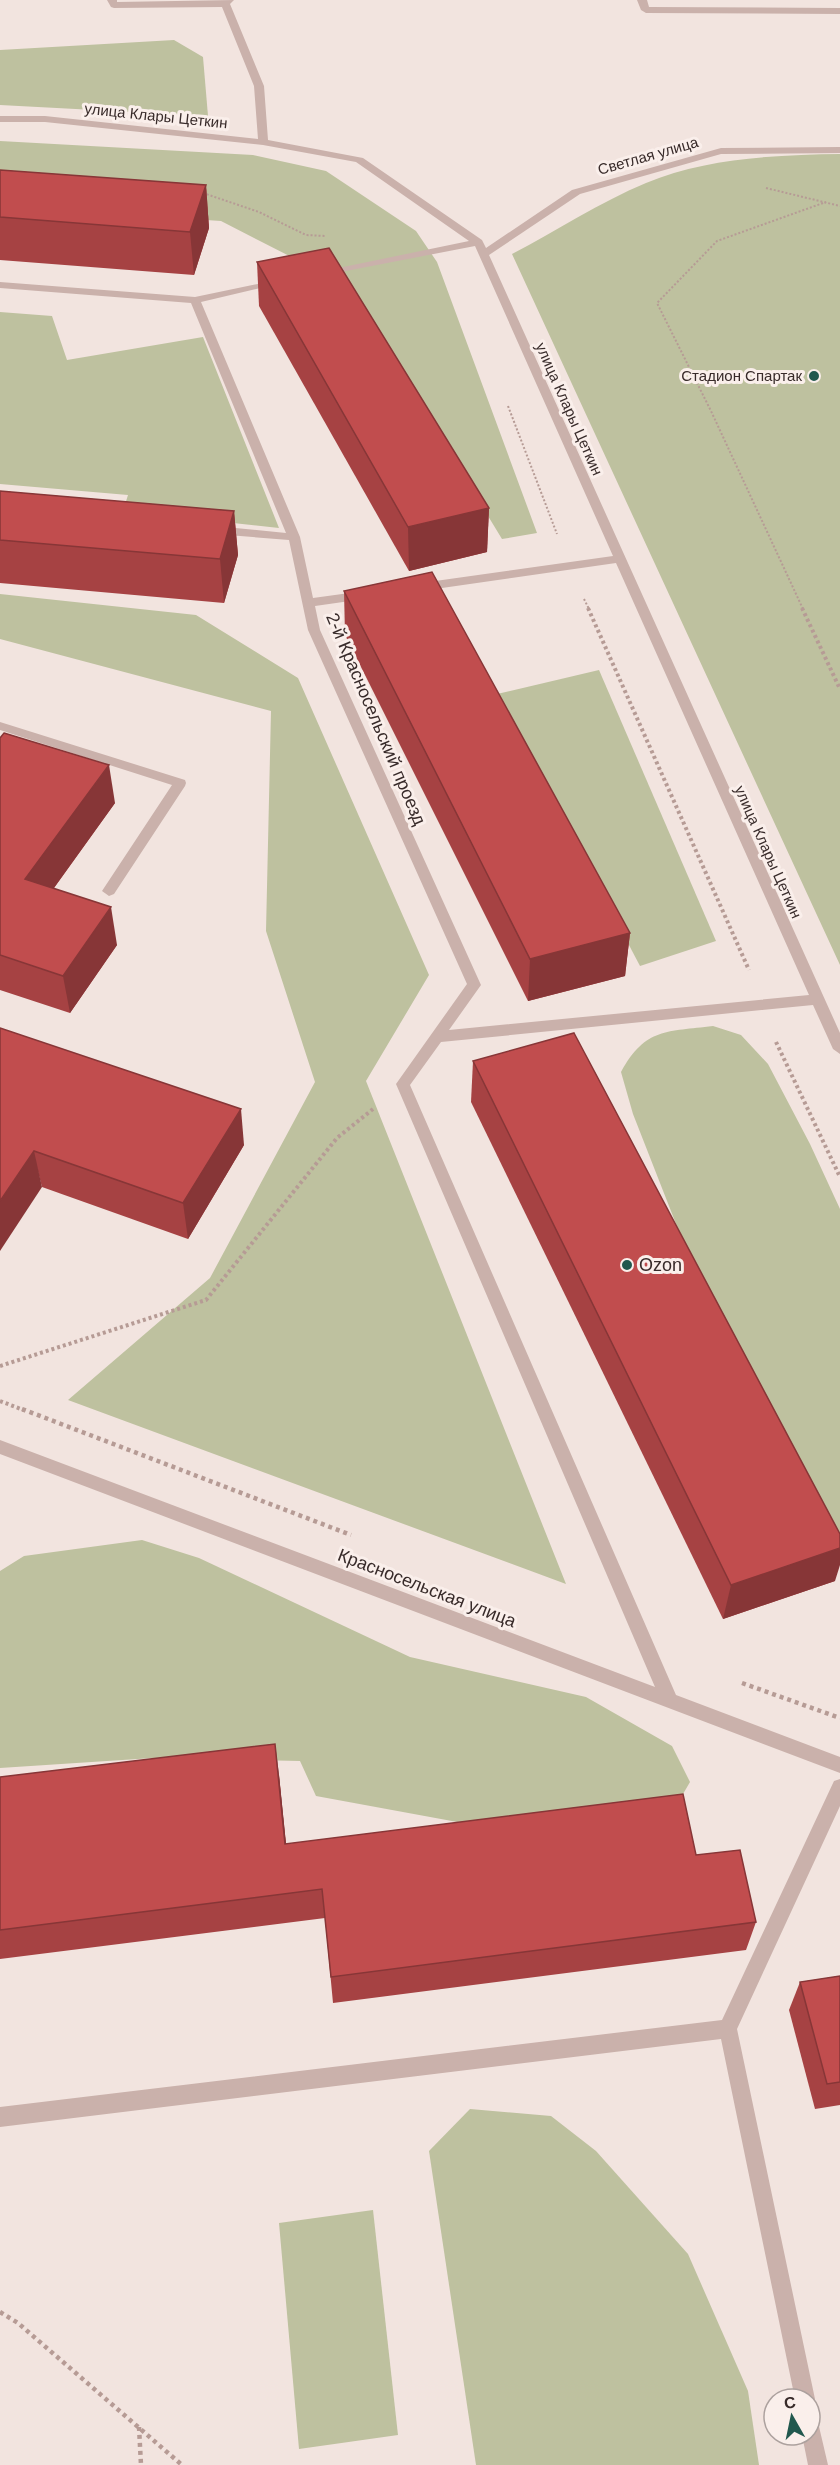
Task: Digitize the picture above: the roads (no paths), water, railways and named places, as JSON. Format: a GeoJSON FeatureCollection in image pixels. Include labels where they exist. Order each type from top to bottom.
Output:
{"type":"FeatureCollection","features":[{"type":"Feature","properties":{"kind":"street"},"geometry":{"type":"LineString","coordinates":[[112,0],[114,5],[227,2],[259,86],[263,142]]}},
{"type":"Feature","properties":{"kind":"street"},"geometry":{"type":"LineString","coordinates":[[642,0],[646,10],[840,11]]}},
{"type":"Feature","properties":{"kind":"street","name":"улица Клары Цеткин"},"geometry":{"type":"LineString","coordinates":[[0,119],[45,119],[263,142],[359,160],[478,242],[840,1049]]}},
{"type":"Feature","properties":{"kind":"street","name":"Светлая улица"},"geometry":{"type":"LineString","coordinates":[[483,255],[576,192],[721,151],[840,150]]}},
{"type":"Feature","properties":{"kind":"street"},"geometry":{"type":"LineString","coordinates":[[310,276],[478,242]]}},
{"type":"Feature","properties":{"kind":"street"},"geometry":{"type":"LineString","coordinates":[[0,285],[195,300],[287,281]]}},
{"type":"Feature","properties":{"kind":"street","name":"2-й Красносельский проезд"},"geometry":{"type":"LineString","coordinates":[[195,300],[294,537],[314,630],[474,985],[403,1084],[670,1701]]}},
{"type":"Feature","properties":{"kind":"street"},"geometry":{"type":"LineString","coordinates":[[200,528],[294,537]]}},
{"type":"Feature","properties":{"kind":"street"},"geometry":{"type":"LineString","coordinates":[[403,590],[620,559]]}},
{"type":"Feature","properties":{"kind":"street"},"geometry":{"type":"LineString","coordinates":[[308,603],[380,593]]}},
{"type":"Feature","properties":{"kind":"street"},"geometry":{"type":"LineString","coordinates":[[0,726],[180,783],[109,891]]}},
{"type":"Feature","properties":{"kind":"street"},"geometry":{"type":"LineString","coordinates":[[437,1037],[817,999]]}},
{"type":"Feature","properties":{"kind":"street","name":"Красносельская улица"},"geometry":{"type":"LineString","coordinates":[[0,1447],[840,1766]]}},
{"type":"Feature","properties":{"kind":"street"},"geometry":{"type":"LineString","coordinates":[[803,2387],[728,2029],[840,1786]]}},
{"type":"Feature","properties":{"kind":"street"},"geometry":{"type":"LineString","coordinates":[[0,2117],[728,2029]]}},
{"type":"Feature","properties":{"kind":"street"},"geometry":{"type":"LineString","coordinates":[[814,2447],[818,2465]]}},
{"type":"Feature","properties":{"kind":"place","name":"Стадион Спартак"},"geometry":{"type":"Point","coordinates":[814,376]}},
{"type":"Feature","properties":{"kind":"place","name":"Ozon"},"geometry":{"type":"Point","coordinates":[627,1265]}}]}
